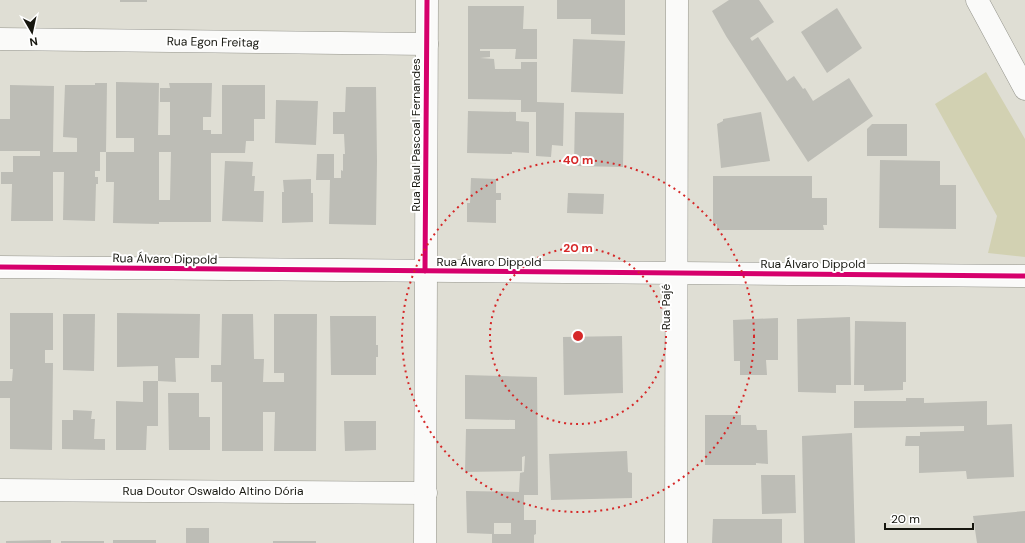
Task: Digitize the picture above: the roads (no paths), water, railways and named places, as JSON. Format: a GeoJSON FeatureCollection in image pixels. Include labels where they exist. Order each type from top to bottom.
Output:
{"type":"FeatureCollection","features":[{"type":"Feature","properties":{"kind":"street","name":"Rua Raul Pascoal Fernandes"},"geometry":{"type":"LineString","coordinates":[[425,543],[427,0]]}},
{"type":"Feature","properties":{"kind":"street","name":"Rua Pajé"},"geometry":{"type":"LineString","coordinates":[[676,542],[677,0]]}},
{"type":"Feature","properties":{"kind":"street"},"geometry":{"type":"LineString","coordinates":[[977,0],[1025,89]]}},
{"type":"Feature","properties":{"kind":"street","name":"Rua Egon Freitag"},"geometry":{"type":"LineString","coordinates":[[0,39],[427,44]]}},
{"type":"Feature","properties":{"kind":"street","name":"Rua Álvaro Dippold"},"geometry":{"type":"LineString","coordinates":[[0,267],[1025,276]]}},
{"type":"Feature","properties":{"kind":"street","name":"Rua Doutor Oswaldo Altino Dória"},"geometry":{"type":"LineString","coordinates":[[0,490],[426,493]]}}]}
